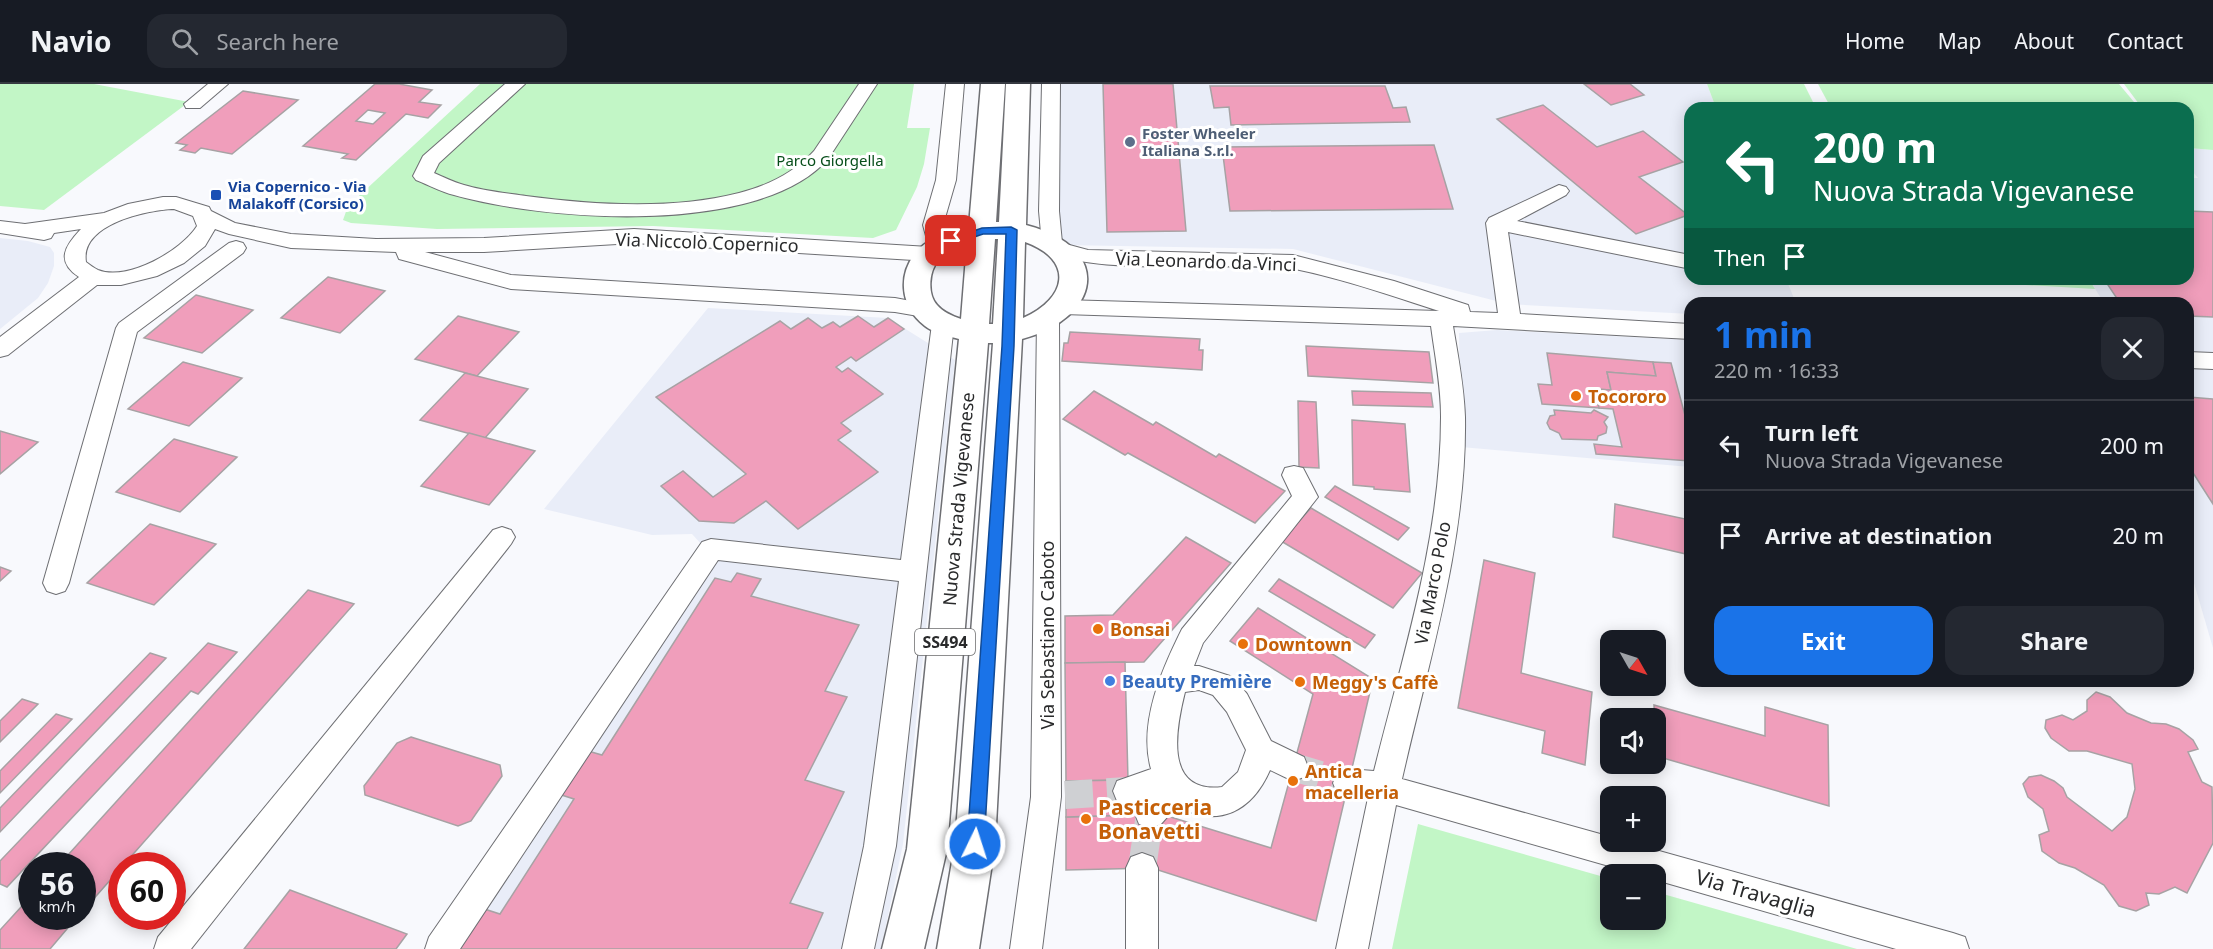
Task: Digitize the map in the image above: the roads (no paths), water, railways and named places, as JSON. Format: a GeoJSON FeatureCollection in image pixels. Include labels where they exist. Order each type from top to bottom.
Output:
{"type":"FeatureCollection","features":[{"type":"Feature","properties":{"kind":"main road","name":"Nuova Strada Vigevanese"},"geometry":{"type":"LineString","coordinates":[[903,949],[927,849],[947,322],[982,231],[993,84]]}},
{"type":"Feature","properties":{"kind":"main road","name":"Nuova Strada Vigevanese"},"geometry":{"type":"LineString","coordinates":[[958,949],[975,844],[1008,333],[1018,84]]}},
{"type":"Feature","properties":{"kind":"main road"},"geometry":{"type":"LineString","coordinates":[[934,250],[962,236],[982,231],[1011,230],[1039,237],[1056,246],[1068,260],[1074,277],[1072,291],[1055,313],[1008,333],[947,322]]}},
{"type":"Feature","properties":{"kind":"main road","name":"Nuova Strada Vigevanese"},"geometry":{"type":"LineString","coordinates":[[934,250],[923,261],[915,280],[917,298],[947,322]]}},
{"type":"Feature","properties":{"kind":"street"},"geometry":{"type":"LineString","coordinates":[[193,104],[219,84]]}},
{"type":"Feature","properties":{"kind":"street"},"geometry":{"type":"LineString","coordinates":[[516,84],[430,160],[423,176],[464,192],[531,203],[639,209],[735,202],[767,192],[814,163],[868,84]]}},
{"type":"Feature","properties":{"kind":"street"},"geometry":{"type":"LineString","coordinates":[[934,250],[933,225],[946,180],[955,84]]}},
{"type":"Feature","properties":{"kind":"street"},"geometry":{"type":"LineString","coordinates":[[1051,84],[1048,211],[1056,246]]}},
{"type":"Feature","properties":{"kind":"street"},"geometry":{"type":"LineString","coordinates":[[1496,223],[1559,191]]}},
{"type":"Feature","properties":{"kind":"street","name":"Via Niccolò Copernico"},"geometry":{"type":"LineString","coordinates":[[112,217],[150,205],[170,203],[197,208],[206,216],[229,228],[291,241],[376,246],[484,245],[634,236],[934,250]]}},
{"type":"Feature","properties":{"kind":"street"},"geometry":{"type":"LineString","coordinates":[[112,217],[92,231],[78,246],[75,260],[78,267],[94,276],[124,277],[153,270],[171,262],[184,255],[201,239],[208,223],[206,216]]}},
{"type":"Feature","properties":{"kind":"street"},"geometry":{"type":"LineString","coordinates":[[27,230],[72,225],[112,217]]}},
{"type":"Feature","properties":{"kind":"street"},"geometry":{"type":"LineString","coordinates":[[1496,223],[1684,261]]}},
{"type":"Feature","properties":{"kind":"street"},"geometry":{"type":"LineString","coordinates":[[1496,223],[1500,320]]}},
{"type":"Feature","properties":{"kind":"street"},"geometry":{"type":"LineString","coordinates":[[0,227],[62,238],[78,246]]}},
{"type":"Feature","properties":{"kind":"street"},"geometry":{"type":"LineString","coordinates":[[171,262],[236,248],[291,241]]}},
{"type":"Feature","properties":{"kind":"street","name":"Via Niccolò Copernico"},"geometry":{"type":"LineString","coordinates":[[376,246],[511,282],[895,305],[947,322]]}},
{"type":"Feature","properties":{"kind":"street","name":"Via Leonardo da Vinci"},"geometry":{"type":"LineString","coordinates":[[1056,246],[1088,257],[1293,262],[1386,286],[1500,320]]}},
{"type":"Feature","properties":{"kind":"street"},"geometry":{"type":"LineString","coordinates":[[56,583],[127,328],[236,248]]}},
{"type":"Feature","properties":{"kind":"street"},"geometry":{"type":"LineString","coordinates":[[0,349],[94,276]]}},
{"type":"Feature","properties":{"kind":"street"},"geometry":{"type":"LineString","coordinates":[[1377,316],[1391,304],[1392,297],[1386,286]]}},
{"type":"Feature","properties":{"kind":"street","name":"Via Leonardo da Vinci"},"geometry":{"type":"LineString","coordinates":[[1055,313],[1377,316],[1500,320],[1684,332]]}},
{"type":"Feature","properties":{"kind":"street","name":"Via Sebastiano Caboto"},"geometry":{"type":"LineString","coordinates":[[1026,949],[1056,796],[1055,313]]}},
{"type":"Feature","properties":{"kind":"street","name":"Via Marco Polo"},"geometry":{"type":"LineString","coordinates":[[1352,949],[1385,788],[1420,648],[1441,540],[1452,461],[1453,415],[1441,318]]}},
{"type":"Feature","properties":{"kind":"street"},"geometry":{"type":"LineString","coordinates":[[858,949],[880,846],[913,572],[947,322]]}},
{"type":"Feature","properties":{"kind":"street"},"geometry":{"type":"LineString","coordinates":[[2194,360],[2213,362]]}},
{"type":"Feature","properties":{"kind":"street"},"geometry":{"type":"LineString","coordinates":[[1262,750],[1253,776],[1242,790],[1230,798],[1198,802],[1184,795],[1172,782],[1164,752],[1166,705],[1192,638],[1305,497],[1294,475]]}},
{"type":"Feature","properties":{"kind":"street"},"geometry":{"type":"LineString","coordinates":[[170,949],[502,537]]}},
{"type":"Feature","properties":{"kind":"street"},"geometry":{"type":"LineString","coordinates":[[441,949],[711,549],[913,572]]}},
{"type":"Feature","properties":{"kind":"street"},"geometry":{"type":"LineString","coordinates":[[1174,681],[1199,678],[1223,687],[1237,703],[1262,750],[1293,767]]}},
{"type":"Feature","properties":{"kind":"street"},"geometry":{"type":"LineString","coordinates":[[1128,791],[1172,782]]}},
{"type":"Feature","properties":{"kind":"street"},"geometry":{"type":"LineString","coordinates":[[1150,814],[1172,782]]}},
{"type":"Feature","properties":{"kind":"street","name":"Via Travaglia"},"geometry":{"type":"LineString","coordinates":[[1348,783],[1371,784],[1953,949]]}},
{"type":"Feature","properties":{"kind":"street"},"geometry":{"type":"LineString","coordinates":[[1142,868],[1142,949]]}},
{"type":"Feature","properties":{"kind":"tunnel"},"geometry":{"type":"LineString","coordinates":[[1293,767],[1348,783]]}},
{"type":"Feature","properties":{"kind":"tunnel"},"geometry":{"type":"LineString","coordinates":[[1065,795],[1128,791]]}},
{"type":"Feature","properties":{"kind":"tunnel"},"geometry":{"type":"LineString","coordinates":[[1142,868],[1150,814]]}},
{"type":"Feature","properties":{"kind":"place","name":"Foster Wheeler Italiana S.r.l."},"geometry":{"type":"Point","coordinates":[1130,142]}},
{"type":"Feature","properties":{"kind":"place","name":"Via Copernico - Via Malakoff (Corsico)"},"geometry":{"type":"Point","coordinates":[216,195]}},
{"type":"Feature","properties":{"kind":"place","name":"Tocororo"},"geometry":{"type":"Point","coordinates":[1576,396]}},
{"type":"Feature","properties":{"kind":"place","name":"Bonsai"},"geometry":{"type":"Point","coordinates":[1098,629]}},
{"type":"Feature","properties":{"kind":"place","name":"Downtown"},"geometry":{"type":"Point","coordinates":[1243,644]}},
{"type":"Feature","properties":{"kind":"place","name":"Beauty Première"},"geometry":{"type":"Point","coordinates":[1110,681]}},
{"type":"Feature","properties":{"kind":"place","name":"Meggy's Caffè"},"geometry":{"type":"Point","coordinates":[1300,682]}},
{"type":"Feature","properties":{"kind":"place","name":"Antica macelleria"},"geometry":{"type":"Point","coordinates":[1293,781]}},
{"type":"Feature","properties":{"kind":"place","name":"Pasticceria Bonavetti"},"geometry":{"type":"Point","coordinates":[1086,819]}},
{"type":"Feature","properties":{"kind":"park label","name":"Parco Giorgella"},"geometry":{"type":"Point","coordinates":[830,160]}}]}
